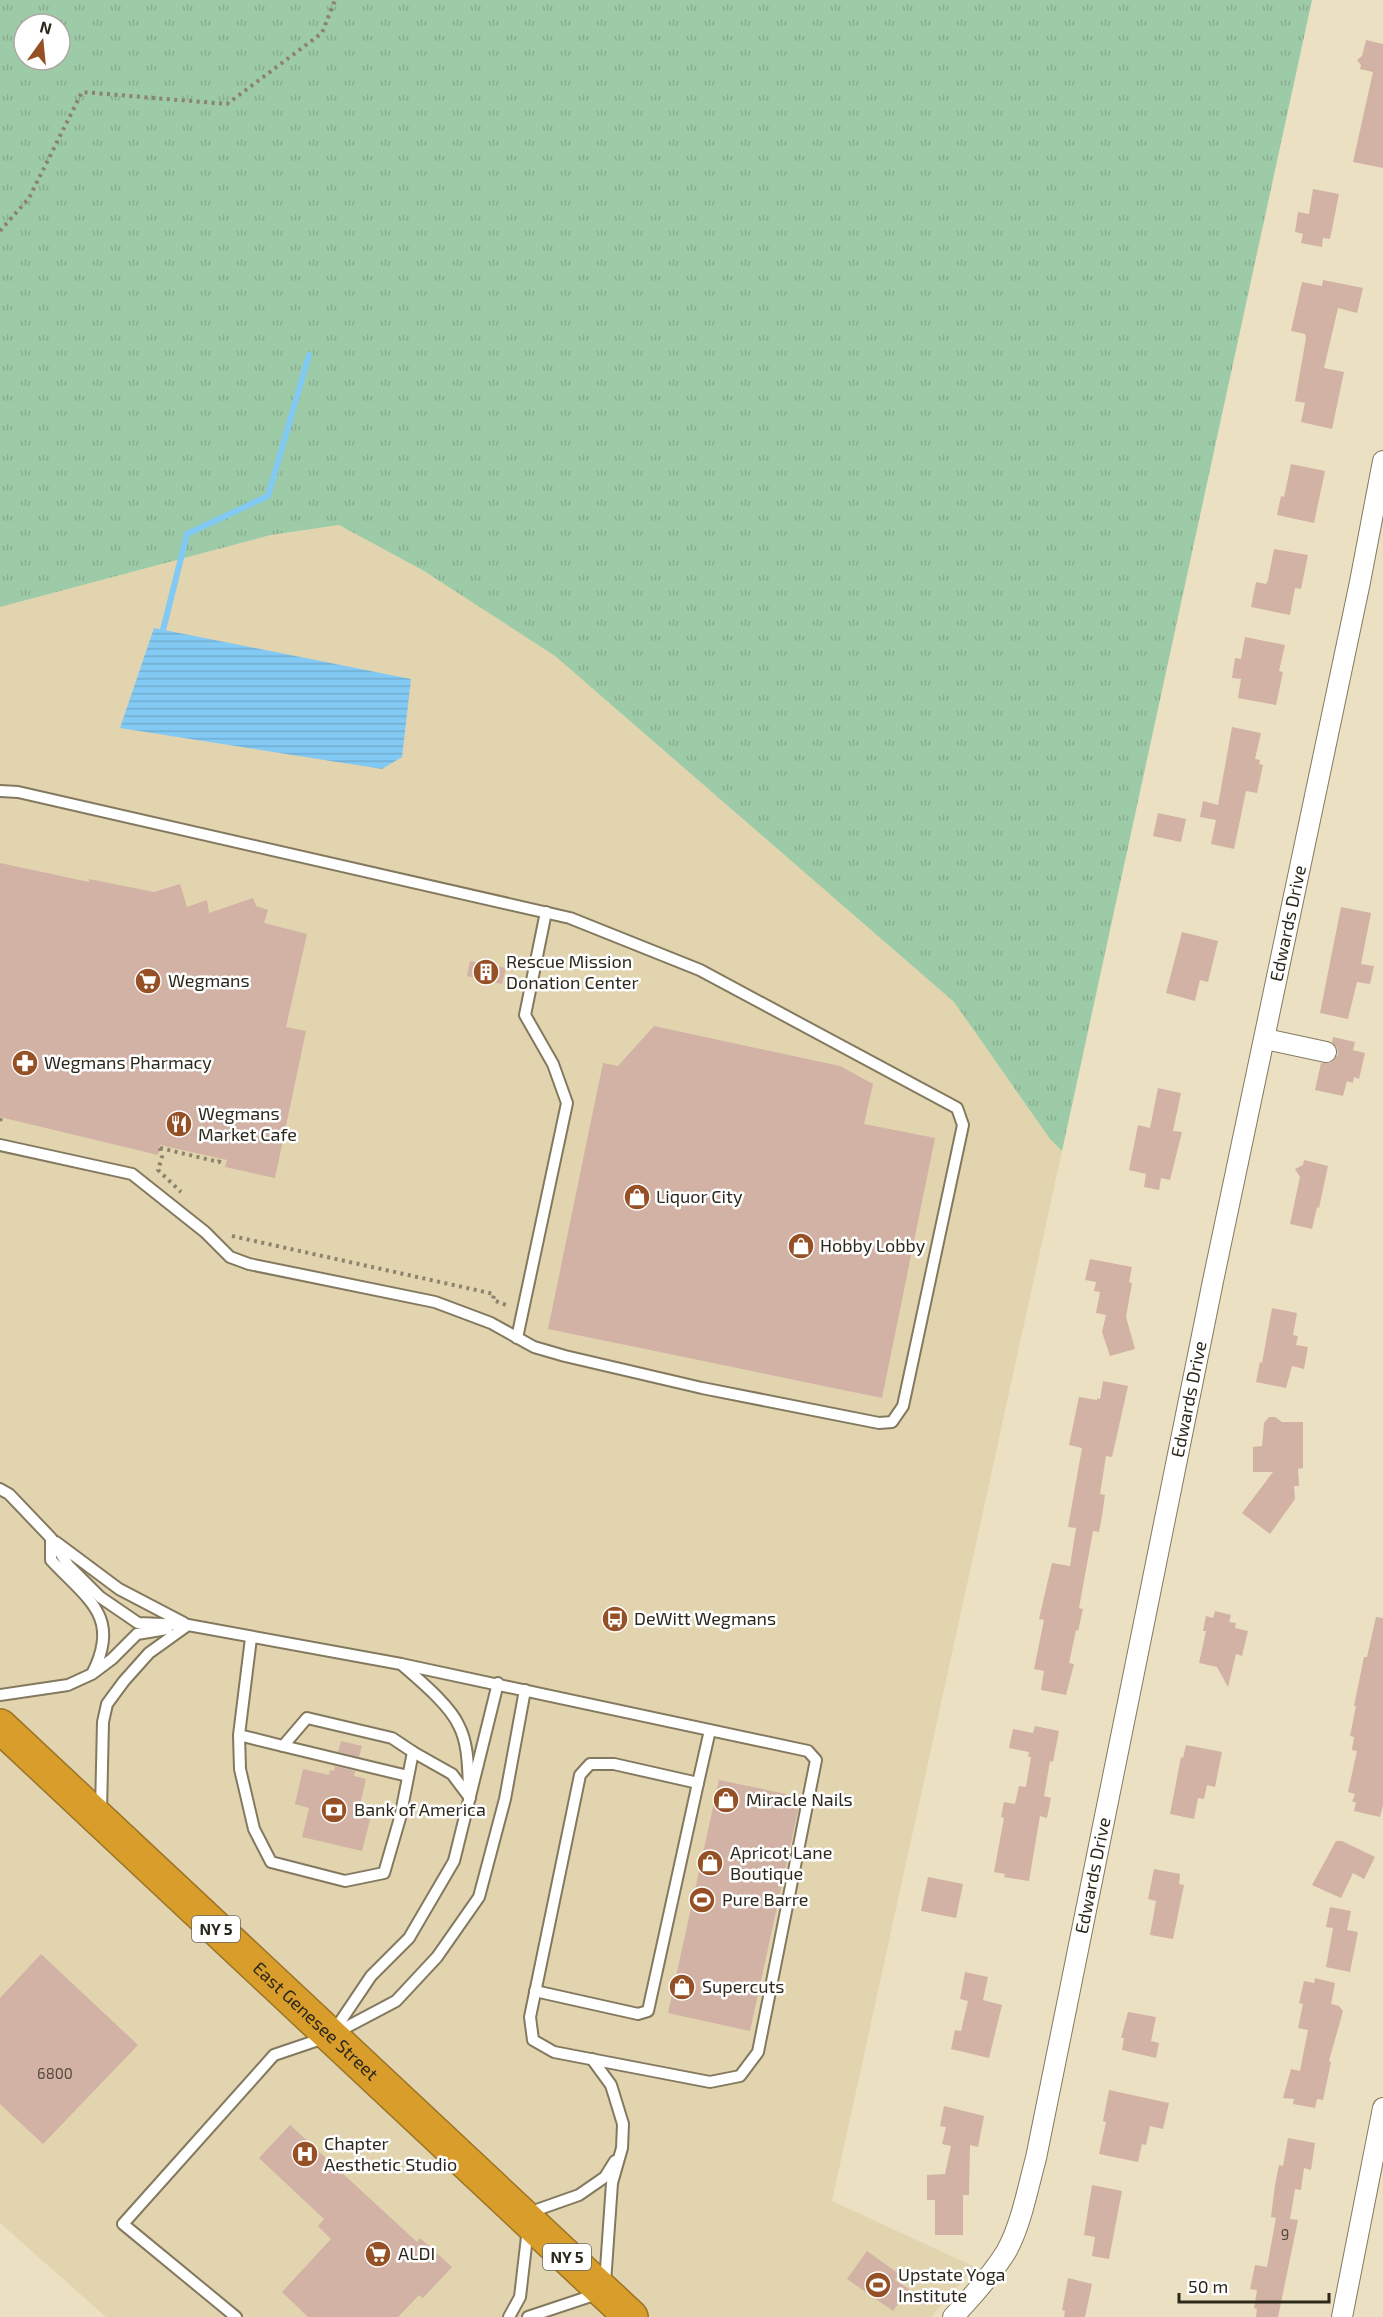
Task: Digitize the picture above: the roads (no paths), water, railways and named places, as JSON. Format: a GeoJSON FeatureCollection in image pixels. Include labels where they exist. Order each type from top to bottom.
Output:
{"type":"FeatureCollection","features":[{"type":"Feature","properties":{"kind":"highway","name":"East Genesee Street"},"geometry":{"type":"LineString","coordinates":[[0,1726],[631,2317]]}},
{"type":"Feature","properties":{"kind":"street","name":"Edwards Drive"},"geometry":{"type":"LineString","coordinates":[[953,2317],[978,2290],[1007,2250],[1021,2212],[1035,2158],[1213,1281],[1383,461]]}},
{"type":"Feature","properties":{"kind":"street"},"geometry":{"type":"LineString","coordinates":[[1265,1039],[1326,1052]]}},
{"type":"Feature","properties":{"kind":"street"},"geometry":{"type":"LineString","coordinates":[[1342,2317],[1383,2108]]}},
{"type":"Feature","properties":{"kind":"lane"},"geometry":{"type":"LineString","coordinates":[[0,791],[18,792],[570,918],[700,970],[957,1108],[963,1125],[903,1406],[892,1422],[879,1423],[702,1388],[565,1356],[534,1347],[491,1323],[435,1302],[239,1261],[230,1257],[205,1232],[132,1174],[0,1145]]}},
{"type":"Feature","properties":{"kind":"lane"},"geometry":{"type":"LineString","coordinates":[[518,1338],[567,1103],[553,1064],[525,1015],[546,912]]}},
{"type":"Feature","properties":{"kind":"lane"},"geometry":{"type":"LineString","coordinates":[[0,1489],[9,1494],[51,1538],[119,1589],[188,1625]]}},
{"type":"Feature","properties":{"kind":"lane"},"geometry":{"type":"LineString","coordinates":[[51,1538],[68,1565],[100,1597],[138,1623],[188,1625],[401,1664],[808,1751],[816,1760],[758,2052],[740,2076],[710,2082],[554,2052],[533,2040],[530,2017],[580,1775],[590,1764],[614,1764],[698,1783]]}},
{"type":"Feature","properties":{"kind":"lane"},"geometry":{"type":"LineString","coordinates":[[51,1538],[51,1560],[98,1610],[104,1631],[102,1653],[92,1674]]}},
{"type":"Feature","properties":{"kind":"lane"},"geometry":{"type":"LineString","coordinates":[[0,1695],[68,1685],[92,1674],[112,1659],[137,1634],[188,1625]]}},
{"type":"Feature","properties":{"kind":"lane"},"geometry":{"type":"LineString","coordinates":[[101,1821],[104,1722],[107,1704],[148,1653],[188,1625]]}},
{"type":"Feature","properties":{"kind":"lane"},"geometry":{"type":"LineString","coordinates":[[251,1638],[239,1735],[240,1769],[254,1829],[271,1862],[345,1881],[384,1874],[400,1818],[413,1752]]}},
{"type":"Feature","properties":{"kind":"lane"},"geometry":{"type":"LineString","coordinates":[[401,1664],[426,1687],[459,1725],[468,1760],[470,1798]]}},
{"type":"Feature","properties":{"kind":"lane"},"geometry":{"type":"LineString","coordinates":[[330,2036],[371,1976],[409,1938],[453,1861],[498,1683]]}},
{"type":"Feature","properties":{"kind":"lane"},"geometry":{"type":"LineString","coordinates":[[236,2317],[123,2224],[274,2055],[330,2036],[396,2001],[437,1957],[479,1897],[505,1799],[525,1689]]}},
{"type":"Feature","properties":{"kind":"lane"},"geometry":{"type":"LineString","coordinates":[[283,1746],[307,1718],[392,1738],[452,1774],[470,1798]]}},
{"type":"Feature","properties":{"kind":"lane"},"geometry":{"type":"LineString","coordinates":[[535,1991],[638,2014],[648,2011],[710,1730]]}},
{"type":"Feature","properties":{"kind":"lane"},"geometry":{"type":"LineString","coordinates":[[239,1735],[408,1776]]}},
{"type":"Feature","properties":{"kind":"lane"},"geometry":{"type":"LineString","coordinates":[[528,2317],[604,2292],[612,2183],[622,2148],[623,2124],[611,2085],[592,2059]]}},
{"type":"Feature","properties":{"kind":"lane"},"geometry":{"type":"LineString","coordinates":[[508,2317],[520,2297],[526,2219],[579,2195],[605,2177],[622,2148]]}},
{"type":"Feature","properties":{"kind":"water"},"geometry":{"type":"Polygon","coordinates":[[[154,628],[411,679],[402,757],[382,769],[120,728],[154,628]]]}},
{"type":"Feature","properties":{"kind":"waterway"},"geometry":{"type":"LineString","coordinates":[[163,630],[187,534],[268,496],[309,355]]}},
{"type":"Feature","properties":{"kind":"place","name":"Rescue Mission Donation Center"},"geometry":{"type":"Point","coordinates":[486,972]}},
{"type":"Feature","properties":{"kind":"place","name":"Wegmans"},"geometry":{"type":"Point","coordinates":[148,981]}},
{"type":"Feature","properties":{"kind":"place","name":"Wegmans Pharmacy"},"geometry":{"type":"Point","coordinates":[25,1063]}},
{"type":"Feature","properties":{"kind":"place","name":"Wegmans Market Cafe"},"geometry":{"type":"Point","coordinates":[179,1124]}},
{"type":"Feature","properties":{"kind":"place","name":"Liquor City"},"geometry":{"type":"Point","coordinates":[637,1197]}},
{"type":"Feature","properties":{"kind":"place","name":"Hobby Lobby"},"geometry":{"type":"Point","coordinates":[801,1246]}},
{"type":"Feature","properties":{"kind":"place","name":"DeWitt Wegmans"},"geometry":{"type":"Point","coordinates":[615,1619]}},
{"type":"Feature","properties":{"kind":"place","name":"Miracle Nails"},"geometry":{"type":"Point","coordinates":[726,1800]}},
{"type":"Feature","properties":{"kind":"place","name":"Bank of America"},"geometry":{"type":"Point","coordinates":[334,1810]}},
{"type":"Feature","properties":{"kind":"place","name":"Apricot Lane Boutique"},"geometry":{"type":"Point","coordinates":[710,1863]}},
{"type":"Feature","properties":{"kind":"place","name":"Pure Barre"},"geometry":{"type":"Point","coordinates":[702,1900]}},
{"type":"Feature","properties":{"kind":"place","name":"Supercuts"},"geometry":{"type":"Point","coordinates":[682,1987]}},
{"type":"Feature","properties":{"kind":"place","name":"Chapter Aesthetic Studio"},"geometry":{"type":"Point","coordinates":[305,2154]}},
{"type":"Feature","properties":{"kind":"place","name":"ALDI"},"geometry":{"type":"Point","coordinates":[378,2254]}},
{"type":"Feature","properties":{"kind":"place","name":"Upstate Yoga Institute"},"geometry":{"type":"Point","coordinates":[878,2285]}}]}
